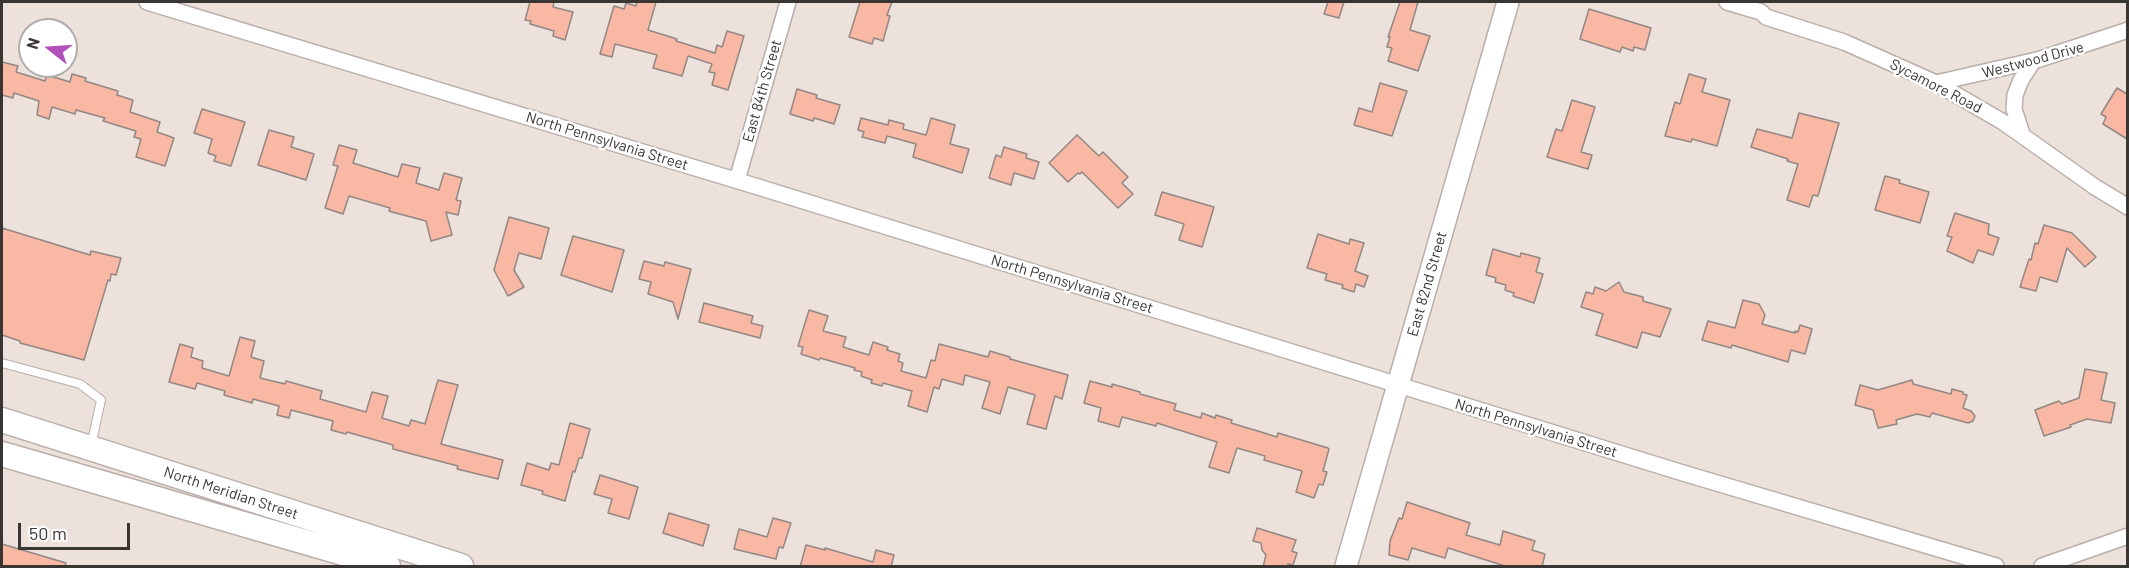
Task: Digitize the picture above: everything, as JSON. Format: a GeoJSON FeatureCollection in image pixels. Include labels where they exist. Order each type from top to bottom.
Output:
{"type":"FeatureCollection","features":[{"type":"Feature","properties":{"kind":"main road","name":"North Meridian Street"},"geometry":{"type":"LineString","coordinates":[[2,420],[461,567]]}},
{"type":"Feature","properties":{"kind":"main road","name":"North Meridian Street"},"geometry":{"type":"LineString","coordinates":[[2,454],[388,567]]}},
{"type":"Feature","properties":{"kind":"street","name":"North Pennsylvania Street"},"geometry":{"type":"LineString","coordinates":[[147,2],[737,180],[1398,386],[1996,567]]}},
{"type":"Feature","properties":{"kind":"street","name":"East 84th Street"},"geometry":{"type":"LineString","coordinates":[[737,180],[788,2]]}},
{"type":"Feature","properties":{"kind":"street","name":"East 82nd Street"},"geometry":{"type":"LineString","coordinates":[[1346,567],[1508,2]]}},
{"type":"Feature","properties":{"kind":"street","name":"Sycamore Road"},"geometry":{"type":"LineString","coordinates":[[1727,2],[1844,42],[1936,83],[2022,134],[2074,173],[2127,207]]}},
{"type":"Feature","properties":{"kind":"street","name":"Westwood Drive"},"geometry":{"type":"LineString","coordinates":[[1936,83],[2033,61],[2127,30]]}},
{"type":"Feature","properties":{"kind":"street"},"geometry":{"type":"LineString","coordinates":[[2022,134],[2014,109],[2015,95],[2033,61]]}},
{"type":"Feature","properties":{"kind":"street"},"geometry":{"type":"LineString","coordinates":[[2042,567],[2127,536]]}},
{"type":"Feature","properties":{"kind":"lane"},"geometry":{"type":"LineString","coordinates":[[2,363],[80,384],[101,400],[91,448]]}},
{"type":"Feature","properties":{"kind":"building"},"geometry":{"type":"Polygon","coordinates":[[[530,2],[554,2],[553,7],[573,12],[565,40],[553,36],[554,31],[530,24],[531,21],[525,20],[530,2]]]}},
{"type":"Feature","properties":{"kind":"building"},"geometry":{"type":"Polygon","coordinates":[[[637,2],[656,2],[648,30],[677,39],[676,41],[715,53],[717,45],[722,47],[727,31],[744,36],[728,90],[712,85],[715,73],[709,72],[712,64],[688,56],[682,76],[653,68],[657,55],[615,44],[612,57],[600,54],[614,6],[624,9],[626,3],[636,6],[637,2]]]}},
{"type":"Feature","properties":{"kind":"building"},"geometry":{"type":"Polygon","coordinates":[[[860,2],[892,2],[887,15],[890,16],[883,41],[874,38],[872,44],[849,37],[860,2]]]}},
{"type":"Feature","properties":{"kind":"building"},"geometry":{"type":"Polygon","coordinates":[[[1328,2],[1344,2],[1339,18],[1324,14],[1328,2]]]}},
{"type":"Feature","properties":{"kind":"building"},"geometry":{"type":"Polygon","coordinates":[[[1400,2],[1418,2],[1410,30],[1430,36],[1418,71],[1388,61],[1392,48],[1387,47],[1390,37],[1388,37],[1400,2]]]}},
{"type":"Feature","properties":{"kind":"building"},"geometry":{"type":"Polygon","coordinates":[[[1589,9],[1651,28],[1645,50],[1634,47],[1633,51],[1622,47],[1620,52],[1580,39],[1589,9]]]}},
{"type":"Feature","properties":{"kind":"building"},"geometry":{"type":"Polygon","coordinates":[[[2,62],[18,66],[16,72],[18,78],[35,78],[45,81],[46,78],[57,78],[70,82],[71,78],[78,78],[78,76],[86,78],[85,81],[118,91],[117,95],[133,100],[130,112],[160,122],[157,132],[174,138],[165,166],[136,157],[141,139],[134,137],[136,131],[103,121],[105,118],[76,110],[75,114],[52,107],[49,119],[37,115],[39,101],[14,93],[13,98],[2,95],[2,62]]]}},
{"type":"Feature","properties":{"kind":"building"},"geometry":{"type":"Polygon","coordinates":[[[1689,74],[1706,79],[1702,92],[1730,100],[1717,146],[1692,139],[1691,142],[1665,136],[1675,102],[1680,104],[1689,74]]]}},
{"type":"Feature","properties":{"kind":"building"},"geometry":{"type":"Polygon","coordinates":[[[1380,83],[1407,91],[1392,136],[1354,125],[1359,108],[1372,112],[1380,83]]]}},
{"type":"Feature","properties":{"kind":"building"},"geometry":{"type":"Polygon","coordinates":[[[2117,88],[2127,94],[2127,139],[2103,124],[2106,117],[2101,114],[2117,88]]]}},
{"type":"Feature","properties":{"kind":"building"},"geometry":{"type":"Polygon","coordinates":[[[797,89],[817,95],[816,98],[840,105],[834,124],[790,114],[797,89]]]}},
{"type":"Feature","properties":{"kind":"building"},"geometry":{"type":"Polygon","coordinates":[[[1572,100],[1595,107],[1581,152],[1592,155],[1588,169],[1547,157],[1556,129],[1562,131],[1572,100]]]}},
{"type":"Feature","properties":{"kind":"building"},"geometry":{"type":"Polygon","coordinates":[[[202,109],[245,122],[231,166],[214,161],[216,156],[208,153],[212,139],[194,133],[202,109]]]}},
{"type":"Feature","properties":{"kind":"building"},"geometry":{"type":"Polygon","coordinates":[[[1799,113],[1839,123],[1818,196],[1813,195],[1809,207],[1787,200],[1798,164],[1751,147],[1757,129],[1792,138],[1799,113]]]}},
{"type":"Feature","properties":{"kind":"building"},"geometry":{"type":"Polygon","coordinates":[[[861,118],[888,125],[889,120],[904,124],[903,129],[926,135],[931,118],[955,125],[950,144],[969,149],[962,173],[913,157],[916,144],[887,136],[885,143],[862,137],[864,132],[858,130],[861,118]]]}},
{"type":"Feature","properties":{"kind":"building"},"geometry":{"type":"Polygon","coordinates":[[[269,130],[294,137],[291,147],[314,154],[306,180],[258,165],[269,130]]]}},
{"type":"Feature","properties":{"kind":"building"},"geometry":{"type":"Polygon","coordinates":[[[1077,135],[1099,156],[1103,152],[1128,177],[1122,183],[1133,194],[1118,208],[1082,172],[1068,182],[1049,163],[1077,135]]]}},
{"type":"Feature","properties":{"kind":"building"},"geometry":{"type":"Polygon","coordinates":[[[339,145],[357,150],[353,163],[398,177],[402,164],[420,168],[416,183],[439,190],[444,173],[462,178],[456,200],[461,201],[458,215],[446,212],[452,235],[431,241],[426,221],[392,212],[389,211],[390,208],[349,196],[343,214],[325,208],[338,166],[333,165],[339,145]]]}},
{"type":"Feature","properties":{"kind":"building"},"geometry":{"type":"Polygon","coordinates":[[[1004,147],[1027,154],[1026,158],[1039,162],[1034,179],[1014,173],[1011,185],[989,178],[996,155],[1001,157],[1004,147]]]}},
{"type":"Feature","properties":{"kind":"building"},"geometry":{"type":"Polygon","coordinates":[[[1885,176],[1929,192],[1920,223],[1875,210],[1885,176]]]}},
{"type":"Feature","properties":{"kind":"building"},"geometry":{"type":"Polygon","coordinates":[[[1162,192],[1214,207],[1202,247],[1179,240],[1184,224],[1155,215],[1162,192]]]}},
{"type":"Feature","properties":{"kind":"building"},"geometry":{"type":"Polygon","coordinates":[[[1955,213],[1989,224],[1988,234],[1999,238],[1993,255],[1978,250],[1973,263],[1947,251],[1952,237],[1947,236],[1955,213]]]}},
{"type":"Feature","properties":{"kind":"building"},"geometry":{"type":"Polygon","coordinates":[[[509,217],[549,228],[541,259],[519,253],[514,270],[524,287],[508,296],[494,270],[509,217]]]}},
{"type":"Feature","properties":{"kind":"building"},"geometry":{"type":"Polygon","coordinates":[[[2044,225],[2072,233],[2096,257],[2085,267],[2067,248],[2057,282],[2040,277],[2036,291],[2020,287],[2035,243],[2038,244],[2044,225]]]}},
{"type":"Feature","properties":{"kind":"building"},"geometry":{"type":"Polygon","coordinates":[[[2,228],[90,255],[91,251],[121,258],[116,275],[111,274],[110,281],[108,280],[84,360],[20,343],[20,341],[2,335],[2,228]]]}},
{"type":"Feature","properties":{"kind":"building"},"geometry":{"type":"Polygon","coordinates":[[[1318,234],[1349,244],[1350,239],[1364,243],[1355,271],[1368,276],[1364,287],[1356,284],[1354,292],[1342,288],[1343,285],[1325,280],[1327,274],[1307,268],[1318,234]]]}},
{"type":"Feature","properties":{"kind":"building"},"geometry":{"type":"Polygon","coordinates":[[[573,236],[624,250],[612,292],[561,275],[573,236]]]}},
{"type":"Feature","properties":{"kind":"building"},"geometry":{"type":"Polygon","coordinates":[[[1493,249],[1520,257],[1521,253],[1540,258],[1536,272],[1543,274],[1534,303],[1513,296],[1514,293],[1505,290],[1506,285],[1495,282],[1496,278],[1486,275],[1493,249]]]}},
{"type":"Feature","properties":{"kind":"building"},"geometry":{"type":"Polygon","coordinates":[[[644,261],[664,266],[665,262],[691,269],[678,319],[673,302],[648,294],[651,282],[639,279],[644,261]]]}},
{"type":"Feature","properties":{"kind":"building"},"geometry":{"type":"Polygon","coordinates":[[[1619,282],[1624,292],[1643,297],[1643,301],[1671,309],[1660,337],[1642,332],[1637,348],[1596,335],[1603,314],[1581,307],[1586,292],[1593,294],[1595,287],[1606,291],[1619,282]]]}},
{"type":"Feature","properties":{"kind":"building"},"geometry":{"type":"Polygon","coordinates":[[[1743,300],[1759,304],[1765,315],[1762,324],[1795,333],[1795,331],[1798,332],[1800,325],[1812,329],[1805,354],[1791,350],[1788,362],[1732,345],[1731,348],[1702,340],[1708,321],[1735,328],[1743,300]]]}},
{"type":"Feature","properties":{"kind":"building"},"geometry":{"type":"Polygon","coordinates":[[[704,303],[753,316],[751,323],[763,326],[760,338],[699,322],[704,303]]]}},
{"type":"Feature","properties":{"kind":"building"},"geometry":{"type":"Polygon","coordinates":[[[809,310],[828,316],[823,331],[846,337],[843,347],[869,355],[873,342],[900,354],[898,361],[903,363],[901,371],[926,378],[931,360],[935,361],[939,344],[988,357],[990,351],[1068,375],[1062,399],[1055,396],[1046,429],[1027,424],[1035,395],[1008,387],[1000,414],[982,408],[990,382],[965,375],[963,385],[942,379],[939,389],[934,387],[927,412],[908,406],[912,391],[883,383],[882,386],[871,383],[872,380],[861,376],[862,372],[854,370],[855,368],[801,354],[803,347],[798,346],[809,310]]]}},
{"type":"Feature","properties":{"kind":"building"},"geometry":{"type":"Polygon","coordinates":[[[240,337],[255,341],[251,357],[264,361],[260,378],[285,384],[286,381],[322,391],[320,399],[366,412],[372,392],[388,396],[382,418],[409,426],[411,420],[425,424],[438,380],[458,385],[441,444],[503,460],[498,479],[393,449],[393,445],[347,432],[346,434],[331,430],[333,421],[291,410],[289,418],[277,415],[279,406],[253,399],[252,403],[224,395],[225,391],[197,383],[195,389],[169,382],[180,344],[193,348],[191,357],[203,361],[202,368],[229,376],[240,337]]]}},
{"type":"Feature","properties":{"kind":"building"},"geometry":{"type":"Polygon","coordinates":[[[2085,369],[2107,373],[2101,400],[2115,403],[2111,423],[2087,419],[2044,436],[2035,410],[2059,401],[2062,404],[2079,398],[2085,369]]]}},
{"type":"Feature","properties":{"kind":"building"},"geometry":{"type":"Polygon","coordinates":[[[1912,380],[1913,384],[1951,394],[1952,389],[1963,392],[1967,395],[1963,408],[1971,411],[1975,416],[1973,421],[1968,423],[1932,413],[1930,417],[1917,414],[1896,420],[1897,424],[1878,428],[1873,410],[1855,405],[1860,385],[1878,390],[1912,380]]]}},
{"type":"Feature","properties":{"kind":"building"},"geometry":{"type":"Polygon","coordinates":[[[1090,381],[1112,387],[1112,384],[1176,404],[1174,410],[1201,418],[1202,413],[1215,418],[1216,415],[1232,420],[1231,423],[1277,437],[1278,433],[1328,448],[1323,471],[1327,472],[1323,485],[1319,484],[1314,498],[1296,492],[1302,471],[1264,460],[1265,456],[1237,448],[1229,473],[1209,467],[1217,442],[1157,423],[1156,426],[1122,417],[1119,427],[1098,421],[1101,408],[1084,403],[1090,381]]]}},
{"type":"Feature","properties":{"kind":"building"},"geometry":{"type":"Polygon","coordinates":[[[570,423],[590,429],[582,458],[579,458],[575,472],[573,471],[565,501],[542,494],[543,491],[521,485],[527,463],[549,470],[551,463],[559,465],[570,423]]]}},
{"type":"Feature","properties":{"kind":"building"},"geometry":{"type":"Polygon","coordinates":[[[600,475],[638,487],[629,519],[608,513],[612,499],[594,494],[600,475]]]}},
{"type":"Feature","properties":{"kind":"building"},"geometry":{"type":"Polygon","coordinates":[[[1407,502],[1470,523],[1466,535],[1500,545],[1503,531],[1535,541],[1532,550],[1545,554],[1542,567],[1508,567],[1448,548],[1445,558],[1412,548],[1408,560],[1389,555],[1390,541],[1399,518],[1402,519],[1407,502]]]}},
{"type":"Feature","properties":{"kind":"building"},"geometry":{"type":"Polygon","coordinates":[[[669,513],[709,525],[703,546],[663,533],[669,513]]]}},
{"type":"Feature","properties":{"kind":"building"},"geometry":{"type":"Polygon","coordinates":[[[773,518],[791,523],[783,548],[779,547],[776,559],[734,549],[739,529],[767,537],[773,518]]]}},
{"type":"Feature","properties":{"kind":"building"},"geometry":{"type":"Polygon","coordinates":[[[1257,528],[1296,540],[1292,551],[1297,553],[1293,565],[1263,567],[1266,555],[1261,543],[1253,541],[1257,528]]]}},
{"type":"Feature","properties":{"kind":"building"},"geometry":{"type":"Polygon","coordinates":[[[2,544],[66,563],[65,567],[2,567],[2,544]]]}},
{"type":"Feature","properties":{"kind":"building"},"geometry":{"type":"Polygon","coordinates":[[[806,545],[873,562],[876,550],[894,555],[891,567],[800,567],[806,545]]]}}]}
